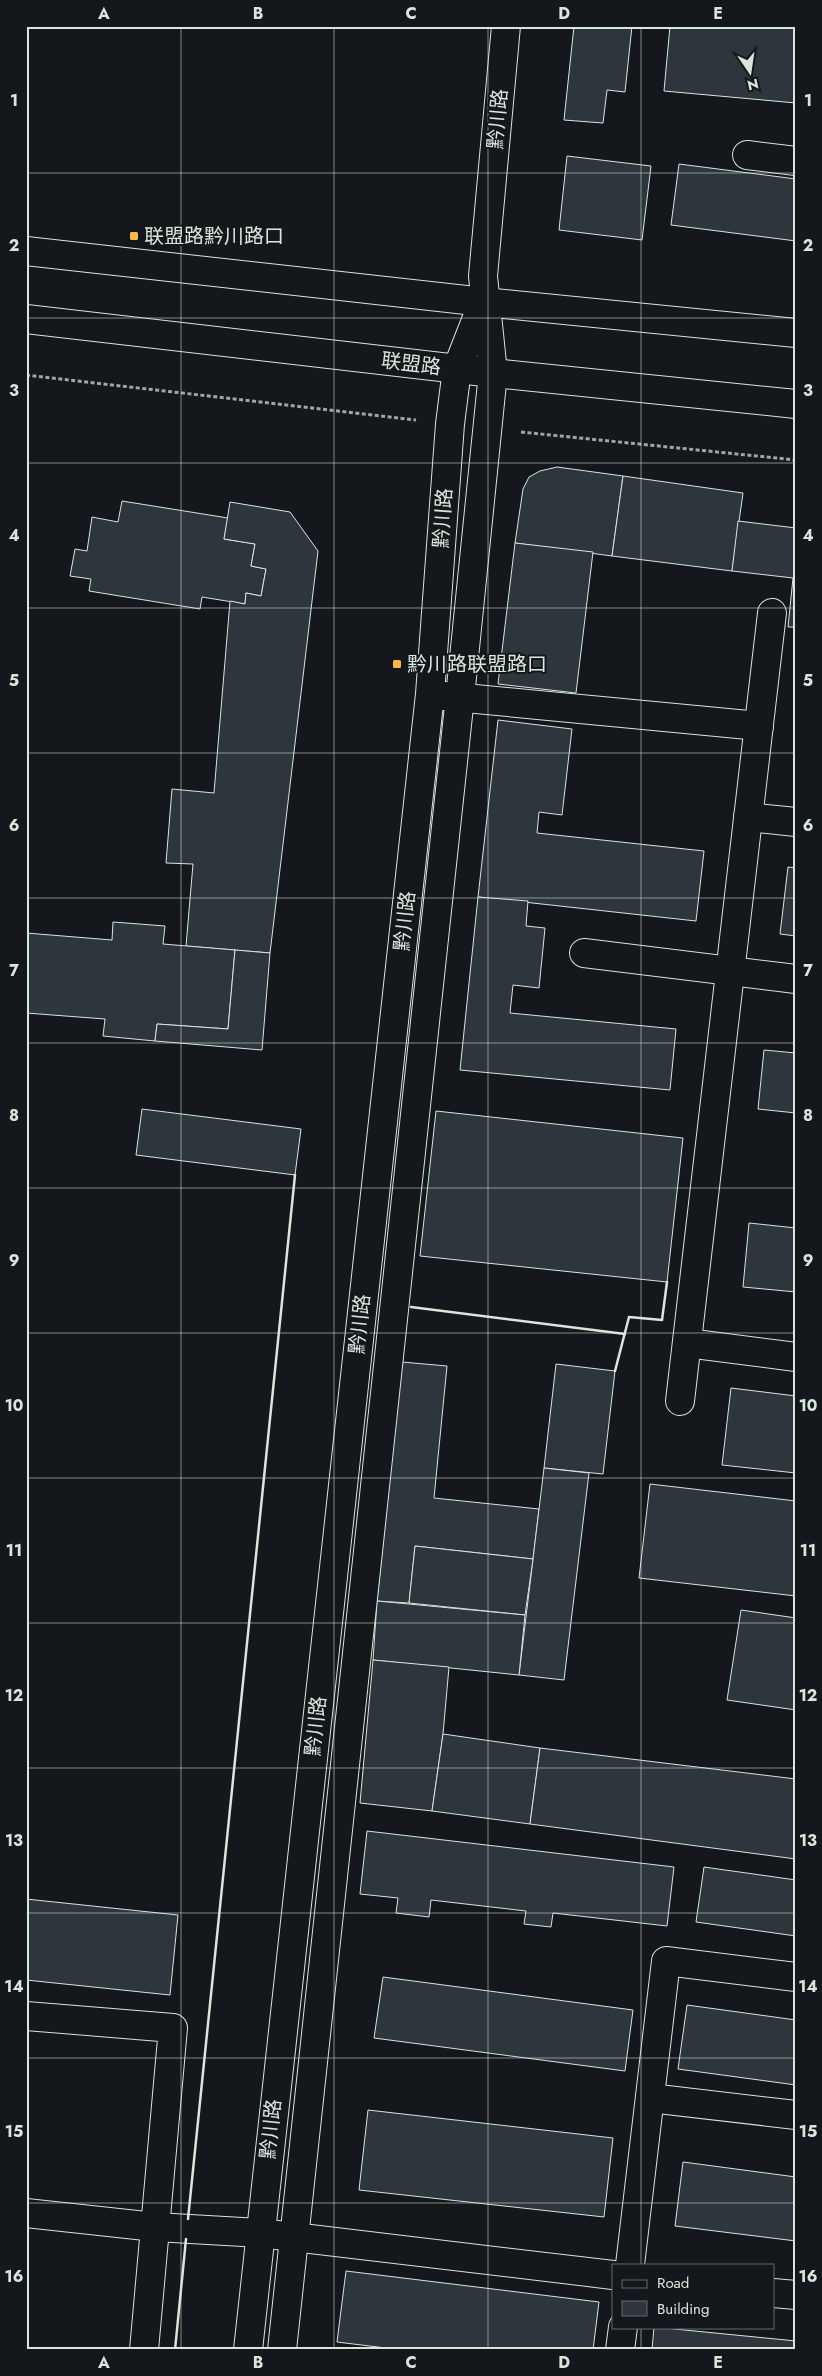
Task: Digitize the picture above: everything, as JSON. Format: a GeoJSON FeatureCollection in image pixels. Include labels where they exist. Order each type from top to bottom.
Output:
{"type":"FeatureCollection","features":[{"type":"Feature","properties":{"kind":"street","name":"黔川路"},"geometry":{"type":"LineString","coordinates":[[282,2350],[460,697],[492,373],[483,276],[506,26]]}},
{"type":"Feature","properties":{"kind":"street"},"geometry":{"type":"LineString","coordinates":[[748,155],[796,161]]}},
{"type":"Feature","properties":{"kind":"street"},"geometry":{"type":"LineString","coordinates":[[26,251],[484,302],[796,333]]}},
{"type":"Feature","properties":{"kind":"street","name":"黔川路"},"geometry":{"type":"LineString","coordinates":[[248,2350],[430,694],[450,424],[457,369],[484,302]]}},
{"type":"Feature","properties":{"kind":"street","name":"联盟路"},"geometry":{"type":"LineString","coordinates":[[26,319],[492,373],[796,404]]}},
{"type":"Feature","properties":{"kind":"street"},"geometry":{"type":"LineString","coordinates":[[680,1401],[772,613]]}},
{"type":"Feature","properties":{"kind":"street"},"geometry":{"type":"LineString","coordinates":[[430,694],[759,726]]}},
{"type":"Feature","properties":{"kind":"street"},"geometry":{"type":"LineString","coordinates":[[748,817],[796,822]]}},
{"type":"Feature","properties":{"kind":"street"},"geometry":{"type":"LineString","coordinates":[[584,953],[796,979]]}},
{"type":"Feature","properties":{"kind":"street"},"geometry":{"type":"LineString","coordinates":[[686,1344],[796,1357]]}},
{"type":"Feature","properties":{"kind":"street"},"geometry":{"type":"LineString","coordinates":[[630,2264],[666,1961],[796,1976]]}},
{"type":"Feature","properties":{"kind":"street"},"geometry":{"type":"LineString","coordinates":[[26,2016],[173,2028],[144,2350]]}},
{"type":"Feature","properties":{"kind":"street"},"geometry":{"type":"LineString","coordinates":[[650,2098],[796,2115]]}},
{"type":"Feature","properties":{"kind":"street"},"geometry":{"type":"LineString","coordinates":[[26,2213],[155,2227],[294,2236],[612,2274]]}},
{"type":"Feature","properties":{"kind":"street"},"geometry":{"type":"LineString","coordinates":[[774,2293],[796,2295]]}},
{"type":"Feature","properties":{"kind":"street"},"geometry":{"type":"LineString","coordinates":[[620,2350],[623,2328]]}},
{"type":"Feature","properties":{"kind":"path"},"geometry":{"type":"LineString","coordinates":[[26,375],[450,424]]}},
{"type":"Feature","properties":{"kind":"path"},"geometry":{"type":"LineString","coordinates":[[486,429],[796,460]]}},
{"type":"Feature","properties":{"kind":"building"},"geometry":{"type":"Polygon","coordinates":[[[574,26],[632,26],[625,92],[607,90],[603,123],[564,120],[574,26]]]}},
{"type":"Feature","properties":{"kind":"building"},"geometry":{"type":"Polygon","coordinates":[[[670,26],[796,26],[796,103],[664,91],[670,26]]]}},
{"type":"Feature","properties":{"kind":"building"},"geometry":{"type":"Polygon","coordinates":[[[567,156],[651,166],[642,240],[559,230],[567,156]]]}},
{"type":"Feature","properties":{"kind":"building"},"geometry":{"type":"Polygon","coordinates":[[[679,164],[796,179],[796,241],[671,225],[679,164]]]}},
{"type":"Feature","properties":{"kind":"building"},"geometry":{"type":"Polygon","coordinates":[[[557,467],[623,476],[612,556],[515,543],[523,489],[529,477],[540,471],[557,467]]]}},
{"type":"Feature","properties":{"kind":"building"},"geometry":{"type":"Polygon","coordinates":[[[623,476],[743,493],[732,571],[612,556],[623,476]]]}},
{"type":"Feature","properties":{"kind":"building"},"geometry":{"type":"Polygon","coordinates":[[[122,501],[228,518],[224,539],[255,544],[251,566],[266,569],[261,596],[246,593],[245,604],[202,597],[200,609],[89,591],[91,579],[70,576],[75,549],[87,551],[92,517],[118,522],[122,501]]]}},
{"type":"Feature","properties":{"kind":"building"},"geometry":{"type":"Polygon","coordinates":[[[230,502],[290,512],[318,551],[270,953],[186,946],[193,864],[166,863],[172,789],[214,793],[230,601],[245,604],[246,593],[261,596],[266,569],[251,566],[255,544],[224,539],[230,502]]]}},
{"type":"Feature","properties":{"kind":"building"},"geometry":{"type":"Polygon","coordinates":[[[738,521],[796,528],[796,627],[788,627],[793,578],[732,571],[738,521]]]}},
{"type":"Feature","properties":{"kind":"building"},"geometry":{"type":"Polygon","coordinates":[[[515,543],[593,552],[576,693],[498,684],[515,543]]]}},
{"type":"Feature","properties":{"kind":"building"},"geometry":{"type":"Polygon","coordinates":[[[498,720],[572,729],[562,815],[539,812],[537,833],[704,851],[696,921],[478,897],[498,720]]]}},
{"type":"Feature","properties":{"kind":"building"},"geometry":{"type":"Polygon","coordinates":[[[788,867],[796,868],[796,936],[780,934],[788,867]]]}},
{"type":"Feature","properties":{"kind":"building"},"geometry":{"type":"Polygon","coordinates":[[[478,897],[528,901],[526,926],[545,928],[539,988],[513,985],[510,1013],[676,1029],[670,1090],[460,1070],[478,897]]]}},
{"type":"Feature","properties":{"kind":"building"},"geometry":{"type":"Polygon","coordinates":[[[113,922],[165,926],[163,944],[235,950],[228,1029],[157,1024],[155,1041],[103,1036],[105,1019],[26,1013],[26,933],[112,940],[113,922]]]}},
{"type":"Feature","properties":{"kind":"building"},"geometry":{"type":"Polygon","coordinates":[[[235,950],[270,953],[262,1050],[155,1041],[157,1024],[228,1029],[235,950]]]}},
{"type":"Feature","properties":{"kind":"building"},"geometry":{"type":"Polygon","coordinates":[[[764,1050],[796,1053],[796,1113],[758,1109],[764,1050]]]}},
{"type":"Feature","properties":{"kind":"building"},"geometry":{"type":"Polygon","coordinates":[[[142,1109],[301,1129],[295,1175],[136,1155],[142,1109]]]}},
{"type":"Feature","properties":{"kind":"building"},"geometry":{"type":"Polygon","coordinates":[[[436,1111],[683,1138],[667,1282],[420,1256],[436,1111]]]}},
{"type":"Feature","properties":{"kind":"building"},"geometry":{"type":"Polygon","coordinates":[[[749,1223],[796,1228],[796,1292],[743,1287],[749,1223]]]}},
{"type":"Feature","properties":{"kind":"building"},"geometry":{"type":"Polygon","coordinates":[[[402,1362],[447,1366],[434,1498],[539,1509],[533,1559],[415,1546],[409,1603],[377,1601],[402,1362]]]}},
{"type":"Feature","properties":{"kind":"building"},"geometry":{"type":"Polygon","coordinates":[[[556,1364],[615,1371],[603,1474],[544,1468],[556,1364]]]}},
{"type":"Feature","properties":{"kind":"building"},"geometry":{"type":"Polygon","coordinates":[[[731,1388],[796,1396],[796,1473],[722,1465],[731,1388]]]}},
{"type":"Feature","properties":{"kind":"building"},"geometry":{"type":"Polygon","coordinates":[[[544,1468],[589,1473],[564,1680],[519,1675],[544,1468]]]}},
{"type":"Feature","properties":{"kind":"building"},"geometry":{"type":"Polygon","coordinates":[[[650,1484],[796,1501],[796,1596],[639,1578],[650,1484]]]}},
{"type":"Feature","properties":{"kind":"building"},"geometry":{"type":"Polygon","coordinates":[[[415,1546],[533,1559],[525,1615],[409,1603],[415,1546]]]}},
{"type":"Feature","properties":{"kind":"building"},"geometry":{"type":"Polygon","coordinates":[[[377,1601],[525,1615],[519,1675],[373,1660],[377,1601]]]}},
{"type":"Feature","properties":{"kind":"building"},"geometry":{"type":"Polygon","coordinates":[[[741,1610],[796,1618],[796,1710],[727,1700],[741,1610]]]}},
{"type":"Feature","properties":{"kind":"building"},"geometry":{"type":"Polygon","coordinates":[[[373,1660],[449,1667],[443,1734],[432,1811],[360,1803],[373,1660]]]}},
{"type":"Feature","properties":{"kind":"building"},"geometry":{"type":"Polygon","coordinates":[[[443,1734],[540,1748],[530,1824],[432,1811],[443,1734]]]}},
{"type":"Feature","properties":{"kind":"building"},"geometry":{"type":"Polygon","coordinates":[[[540,1748],[796,1779],[796,1859],[530,1824],[540,1748]]]}},
{"type":"Feature","properties":{"kind":"building"},"geometry":{"type":"Polygon","coordinates":[[[367,1831],[674,1867],[667,1926],[553,1913],[551,1927],[524,1924],[526,1911],[431,1900],[429,1917],[396,1913],[398,1898],[360,1894],[367,1831]]]}},
{"type":"Feature","properties":{"kind":"building"},"geometry":{"type":"Polygon","coordinates":[[[704,1867],[796,1880],[796,1936],[696,1922],[704,1867]]]}},
{"type":"Feature","properties":{"kind":"building"},"geometry":{"type":"Polygon","coordinates":[[[26,1899],[178,1915],[170,1995],[26,1980],[26,1899]]]}},
{"type":"Feature","properties":{"kind":"building"},"geometry":{"type":"Polygon","coordinates":[[[383,1977],[633,2010],[625,2071],[374,2038],[383,1977]]]}},
{"type":"Feature","properties":{"kind":"building"},"geometry":{"type":"Polygon","coordinates":[[[687,2005],[796,2020],[796,2085],[678,2069],[687,2005]]]}},
{"type":"Feature","properties":{"kind":"building"},"geometry":{"type":"Polygon","coordinates":[[[368,2110],[613,2138],[604,2217],[359,2190],[368,2110]]]}},
{"type":"Feature","properties":{"kind":"building"},"geometry":{"type":"Polygon","coordinates":[[[683,2162],[796,2177],[796,2241],[675,2226],[683,2162]]]}},
{"type":"Feature","properties":{"kind":"building"},"geometry":{"type":"Polygon","coordinates":[[[346,2271],[599,2302],[593,2350],[402,2350],[337,2342],[346,2271]]]}},
{"type":"Feature","properties":{"kind":"building"},"geometry":{"type":"Polygon","coordinates":[[[654,2328],[796,2341],[796,2350],[652,2350],[654,2328]]]}},
{"type":"Feature","properties":{"kind":"wall"},"geometry":{"type":"LineString","coordinates":[[188,2219],[295,1175]]}},
{"type":"Feature","properties":{"kind":"wall"},"geometry":{"type":"LineString","coordinates":[[615,1371],[629,1317],[662,1320],[667,1282]]}},
{"type":"Feature","properties":{"kind":"wall"},"geometry":{"type":"LineString","coordinates":[[411,1307],[625,1334]]}},
{"type":"Feature","properties":{"kind":"wall"},"geometry":{"type":"LineString","coordinates":[[175,2350],[186,2239]]}},
{"type":"Feature","properties":{"kind":"place","name":"联盟路黔川路口"},"geometry":{"type":"Point","coordinates":[134,236]}},
{"type":"Feature","properties":{"kind":"place","name":"黔川路联盟路口"},"geometry":{"type":"Point","coordinates":[397,664]}}]}
